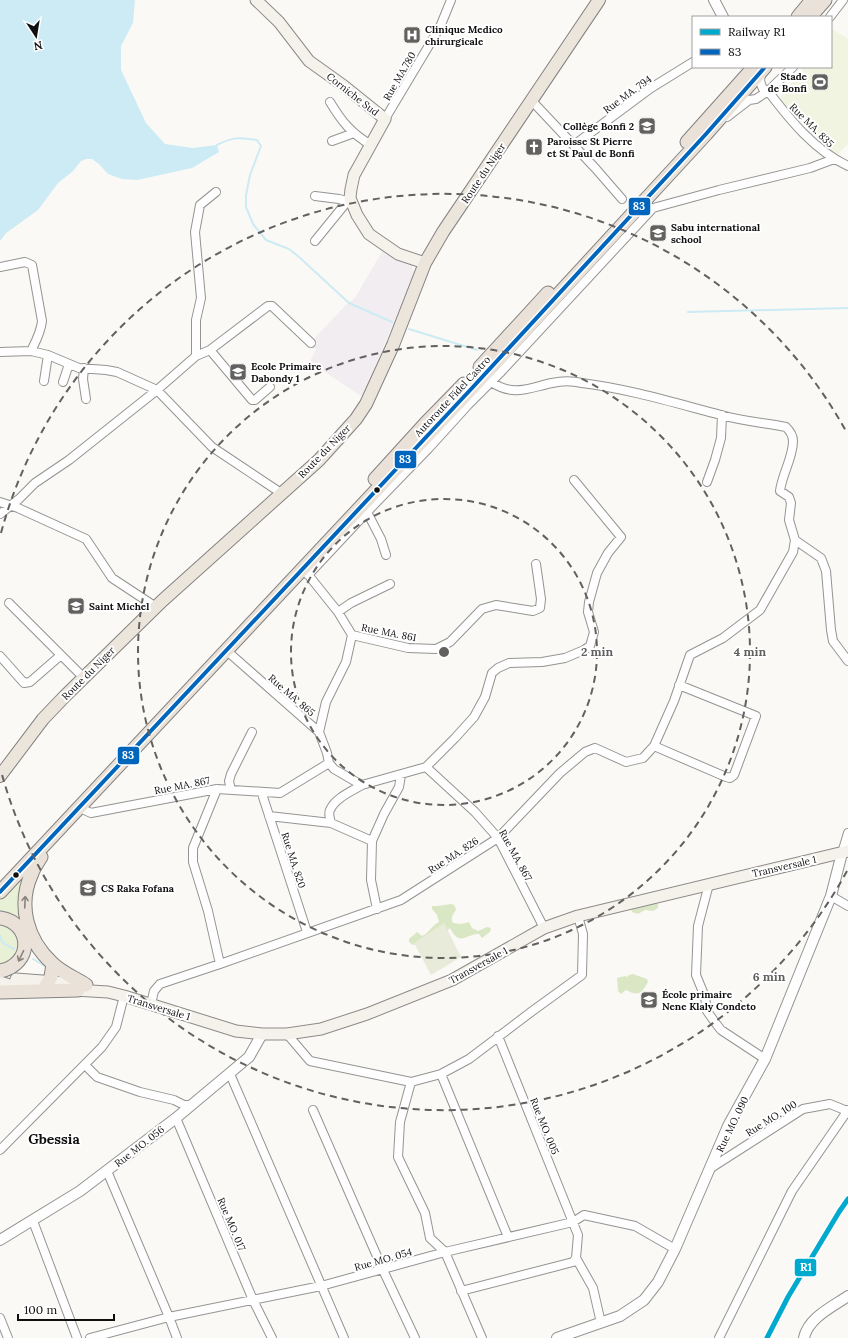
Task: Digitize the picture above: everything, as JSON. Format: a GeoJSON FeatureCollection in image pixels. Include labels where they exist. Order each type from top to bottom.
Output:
{"type":"FeatureCollection","features":[{"type":"Feature","properties":{"kind":"highway"},"geometry":{"type":"LineString","coordinates":[[799,16],[812,0]]}},
{"type":"Feature","properties":{"kind":"highway"},"geometry":{"type":"LineString","coordinates":[[811,16],[825,0]]}},
{"type":"Feature","properties":{"kind":"highway","name":"Autoroute Fidel Castro"},"geometry":{"type":"LineString","coordinates":[[0,881],[425,424],[619,218],[741,82],[761,68]]}},
{"type":"Feature","properties":{"kind":"highway","name":"Autoroute Fidel Castro"},"geometry":{"type":"LineString","coordinates":[[0,892],[227,651],[306,572],[478,381],[706,134],[761,68]]}},
{"type":"Feature","properties":{"kind":"highway"},"geometry":{"type":"LineString","coordinates":[[57,832],[32,872],[25,892],[24,910],[31,934],[39,949],[53,964],[82,987]]}},
{"type":"Feature","properties":{"kind":"highway"},"geometry":{"type":"LineString","coordinates":[[0,918],[9,920],[19,927],[22,932],[25,945],[22,957],[18,962],[13,967],[0,971]]}},
{"type":"Feature","properties":{"kind":"highway"},"geometry":{"type":"LineString","coordinates":[[47,985],[53,964]]}},
{"type":"Feature","properties":{"kind":"highway"},"geometry":{"type":"LineString","coordinates":[[0,992],[82,987]]}},
{"type":"Feature","properties":{"kind":"main road","name":"Corniche Sud"},"geometry":{"type":"LineString","coordinates":[[256,0],[279,22],[309,61],[344,86],[385,120],[354,175],[349,199]]}},
{"type":"Feature","properties":{"kind":"main road","name":"Route du Niger"},"geometry":{"type":"LineString","coordinates":[[0,776],[43,719],[83,677],[156,607],[319,460],[356,419],[366,404],[401,324],[425,263],[443,232],[599,0]]}},
{"type":"Feature","properties":{"kind":"main road"},"geometry":{"type":"LineString","coordinates":[[349,199],[369,234],[398,254],[425,263]]}},
{"type":"Feature","properties":{"kind":"main road","name":"Transversale 1"},"geometry":{"type":"LineString","coordinates":[[0,982],[13,986],[47,985],[97,987],[108,992],[236,1031],[262,1034],[287,1034],[321,1029],[367,1014],[452,980],[544,928],[578,916],[845,852]]}},
{"type":"Feature","properties":{"kind":"main road","name":"Transversale 1"},"geometry":{"type":"LineString","coordinates":[[0,976],[47,985]]}},
{"type":"Feature","properties":{"kind":"street","name":"Rue MA.780"},"geometry":{"type":"LineString","coordinates":[[385,120],[440,27],[450,0]]}},
{"type":"Feature","properties":{"kind":"street"},"geometry":{"type":"LineString","coordinates":[[794,16],[812,0]]}},
{"type":"Feature","properties":{"kind":"street"},"geometry":{"type":"LineString","coordinates":[[831,16],[843,0]]}},
{"type":"Feature","properties":{"kind":"street"},"geometry":{"type":"LineString","coordinates":[[719,2],[723,16]]}},
{"type":"Feature","properties":{"kind":"street","name":"Rue MA. 794"},"geometry":{"type":"LineString","coordinates":[[574,145],[651,88],[692,63]]}},
{"type":"Feature","properties":{"kind":"street"},"geometry":{"type":"LineString","coordinates":[[741,82],[745,73],[745,68]]}},
{"type":"Feature","properties":{"kind":"street","name":"Rue MA. 835"},"geometry":{"type":"LineString","coordinates":[[761,68],[760,83],[763,89],[768,91],[790,120],[823,151],[834,159],[848,166]]}},
{"type":"Feature","properties":{"kind":"street"},"geometry":{"type":"LineString","coordinates":[[706,134],[749,100],[756,99],[768,91],[792,68]]}},
{"type":"Feature","properties":{"kind":"street"},"geometry":{"type":"LineString","coordinates":[[532,100],[622,199]]}},
{"type":"Feature","properties":{"kind":"street"},"geometry":{"type":"LineString","coordinates":[[330,102],[348,128],[371,145]]}},
{"type":"Feature","properties":{"kind":"street"},"geometry":{"type":"LineString","coordinates":[[332,141],[354,133]]}},
{"type":"Feature","properties":{"kind":"street"},"geometry":{"type":"LineString","coordinates":[[306,572],[367,512],[491,382],[653,208],[810,168],[834,159]]}},
{"type":"Feature","properties":{"kind":"street"},"geometry":{"type":"LineString","coordinates":[[196,356],[196,320],[201,298],[195,232],[200,205],[216,192]]}},
{"type":"Feature","properties":{"kind":"street"},"geometry":{"type":"LineString","coordinates":[[315,196],[349,199]]}},
{"type":"Feature","properties":{"kind":"street"},"geometry":{"type":"LineString","coordinates":[[315,241],[349,199]]}},
{"type":"Feature","properties":{"kind":"street"},"geometry":{"type":"LineString","coordinates":[[0,267],[25,262],[32,265],[42,321],[39,336],[31,351]]}},
{"type":"Feature","properties":{"kind":"street"},"geometry":{"type":"LineString","coordinates":[[0,514],[11,506],[35,483],[69,460],[157,390],[196,356],[210,350],[270,306],[272,306],[311,343]]}},
{"type":"Feature","properties":{"kind":"street"},"geometry":{"type":"LineString","coordinates":[[210,350],[252,400],[255,400],[270,387]]}},
{"type":"Feature","properties":{"kind":"street"},"geometry":{"type":"LineString","coordinates":[[0,352],[31,351],[48,355],[79,368],[117,372],[157,390],[212,447],[281,494]]}},
{"type":"Feature","properties":{"kind":"street"},"geometry":{"type":"LineString","coordinates":[[44,381],[48,355]]}},
{"type":"Feature","properties":{"kind":"street"},"geometry":{"type":"LineString","coordinates":[[63,382],[69,364]]}},
{"type":"Feature","properties":{"kind":"street"},"geometry":{"type":"LineString","coordinates":[[84,368],[83,379],[86,399]]}},
{"type":"Feature","properties":{"kind":"street"},"geometry":{"type":"LineString","coordinates":[[491,382],[497,386],[513,390],[528,390],[553,383],[581,382],[658,398],[722,415],[786,427],[791,433],[793,440],[791,454],[780,491],[789,496],[791,503],[789,520],[795,540],[821,558],[826,571],[833,641],[848,661]]}},
{"type":"Feature","properties":{"kind":"street"},"geometry":{"type":"LineString","coordinates":[[707,482],[721,438],[722,415]]}},
{"type":"Feature","properties":{"kind":"street"},"geometry":{"type":"LineString","coordinates":[[331,823],[329,816],[330,809],[343,797],[362,785],[426,767],[474,717],[485,697],[492,673],[498,668],[509,663],[542,662],[565,658],[590,646],[594,632],[588,612],[589,602],[598,573],[608,554],[621,537],[574,480]]}},
{"type":"Feature","properties":{"kind":"street"},"geometry":{"type":"LineString","coordinates":[[0,502],[18,508],[86,539],[112,578],[156,607]]}},
{"type":"Feature","properties":{"kind":"street"},"geometry":{"type":"LineString","coordinates":[[367,512],[382,539],[386,555]]}},
{"type":"Feature","properties":{"kind":"street","name":"Rue MA. 826"},"geometry":{"type":"LineString","coordinates":[[151,1004],[154,991],[160,984],[401,900],[498,838],[560,773],[585,752],[595,748],[626,762],[643,758],[654,746],[690,655],[723,638],[760,610],[793,552],[795,540]]}},
{"type":"Feature","properties":{"kind":"street","name":"Rue MA. 861"},"geometry":{"type":"LineString","coordinates":[[306,572],[338,612],[352,635],[408,648],[436,649],[450,642],[482,609],[496,605],[533,611],[540,608],[541,599],[536,564]]}},
{"type":"Feature","properties":{"kind":"street"},"geometry":{"type":"LineString","coordinates":[[338,612],[351,603],[390,584]]}},
{"type":"Feature","properties":{"kind":"street"},"geometry":{"type":"LineString","coordinates":[[9,603],[83,677]]}},
{"type":"Feature","properties":{"kind":"street"},"geometry":{"type":"LineString","coordinates":[[319,732],[326,702],[346,662],[352,635]]}},
{"type":"Feature","properties":{"kind":"street","name":"Rue MA. 865"},"geometry":{"type":"LineString","coordinates":[[227,651],[319,732],[329,763]]}},
{"type":"Feature","properties":{"kind":"street"},"geometry":{"type":"LineString","coordinates":[[0,656],[24,683],[30,682],[61,655]]}},
{"type":"Feature","properties":{"kind":"street"},"geometry":{"type":"LineString","coordinates":[[654,746],[726,777],[730,778],[734,775],[756,716],[679,685]]}},
{"type":"Feature","properties":{"kind":"street"},"geometry":{"type":"LineString","coordinates":[[230,790],[229,780],[231,774],[252,732]]}},
{"type":"Feature","properties":{"kind":"street"},"geometry":{"type":"LineString","coordinates":[[329,763],[334,769],[362,785]]}},
{"type":"Feature","properties":{"kind":"street","name":"Rue MA. 867"},"geometry":{"type":"LineString","coordinates":[[80,808],[91,813],[217,789],[280,793],[329,763]]}},
{"type":"Feature","properties":{"kind":"street","name":"Rue MA. 867"},"geometry":{"type":"LineString","coordinates":[[426,767],[475,812],[498,838],[544,928]]}},
{"type":"Feature","properties":{"kind":"street"},"geometry":{"type":"LineString","coordinates":[[377,909],[371,880],[372,840],[399,787],[401,775]]}},
{"type":"Feature","properties":{"kind":"street"},"geometry":{"type":"LineString","coordinates":[[217,789],[193,848],[193,862],[208,911],[220,964]]}},
{"type":"Feature","properties":{"kind":"street","name":"Rue MA. 820"},"geometry":{"type":"LineString","coordinates":[[263,793],[263,798],[307,932]]}},
{"type":"Feature","properties":{"kind":"street"},"geometry":{"type":"LineString","coordinates":[[269,816],[331,823],[372,840]]}},
{"type":"Feature","properties":{"kind":"street"},"geometry":{"type":"LineString","coordinates":[[845,852],[848,833]]}},
{"type":"Feature","properties":{"kind":"street","name":"Rue MO. 090"},"geometry":{"type":"LineString","coordinates":[[559,1338],[620,1316],[644,1300],[658,1282],[675,1249],[728,1126],[765,1059],[831,896],[845,852]]}},
{"type":"Feature","properties":{"kind":"street"},"geometry":{"type":"LineString","coordinates":[[709,884],[698,926],[696,975],[705,998],[708,1011],[721,1030],[765,1059]]}},
{"type":"Feature","properties":{"kind":"street"},"geometry":{"type":"LineString","coordinates":[[831,896],[848,906]]}},
{"type":"Feature","properties":{"kind":"street"},"geometry":{"type":"LineString","coordinates":[[287,1034],[310,1061],[411,1082],[441,1074],[469,1059],[582,975],[583,934],[578,916]]}},
{"type":"Feature","properties":{"kind":"street"},"geometry":{"type":"LineString","coordinates":[[0,1150],[102,1047],[116,1027],[124,996]]}},
{"type":"Feature","properties":{"kind":"street","name":"Rue MO. 056"},"geometry":{"type":"LineString","coordinates":[[0,1240],[80,1191],[176,1118],[249,1057],[262,1034]]}},
{"type":"Feature","properties":{"kind":"street","name":"Rue MO. 005"},"geometry":{"type":"LineString","coordinates":[[498,1036],[578,1235],[576,1258]]}},
{"type":"Feature","properties":{"kind":"street"},"geometry":{"type":"LineString","coordinates":[[85,1065],[98,1077],[140,1092],[174,1100],[184,1105],[191,1105]]}},
{"type":"Feature","properties":{"kind":"street"},"geometry":{"type":"LineString","coordinates":[[230,1074],[344,1338]]}},
{"type":"Feature","properties":{"kind":"street"},"geometry":{"type":"LineString","coordinates":[[441,1074],[508,1237]]}},
{"type":"Feature","properties":{"kind":"street"},"geometry":{"type":"LineString","coordinates":[[411,1082],[400,1122],[398,1157],[425,1213],[430,1238],[444,1252],[482,1338]]}},
{"type":"Feature","properties":{"kind":"street","name":"Rue MO. 100"},"geometry":{"type":"LineString","coordinates":[[711,1168],[803,1109],[830,1104],[848,1111]]}},
{"type":"Feature","properties":{"kind":"street"},"geometry":{"type":"LineString","coordinates":[[313,1110],[383,1270],[415,1338]]}},
{"type":"Feature","properties":{"kind":"street"},"geometry":{"type":"LineString","coordinates":[[719,1338],[792,1191],[848,1111]]}},
{"type":"Feature","properties":{"kind":"street","name":"Rue MO. 017"},"geometry":{"type":"LineString","coordinates":[[176,1118],[253,1300],[272,1338]]}},
{"type":"Feature","properties":{"kind":"street"},"geometry":{"type":"LineString","coordinates":[[107,1171],[177,1338]]}},
{"type":"Feature","properties":{"kind":"street","name":"Rue MO. 054"},"geometry":{"type":"LineString","coordinates":[[90,1338],[114,1335],[169,1317],[321,1286],[444,1252],[573,1222],[584,1215],[635,1226],[675,1249]]}},
{"type":"Feature","properties":{"kind":"street"},"geometry":{"type":"LineString","coordinates":[[33,1221],[77,1338]]}},
{"type":"Feature","properties":{"kind":"street"},"geometry":{"type":"LineString","coordinates":[[461,1291],[573,1262],[576,1258],[593,1288],[601,1323]]}},
{"type":"Feature","properties":{"kind":"street"},"geometry":{"type":"LineString","coordinates":[[804,1338],[811,1324],[819,1316],[848,1296]]}},
{"type":"Feature","properties":{"kind":"street"},"geometry":{"type":"LineString","coordinates":[[0,1318],[8,1338]]}},
{"type":"Feature","properties":{"kind":"shaded area"},"geometry":{"type":"Polygon","coordinates":[[[383,250],[410,261],[416,277],[390,331],[367,387],[361,396],[310,362],[316,349],[309,344],[346,305],[355,298],[383,250]]]}},
{"type":"Feature","properties":{"kind":"green space","name":"Stade de Bonfi"},"geometry":{"type":"Polygon","coordinates":[[[832,29],[848,39],[848,144],[836,156],[782,104],[781,97],[803,68],[832,68],[832,29]]]}},
{"type":"Feature","properties":{"kind":"green space"},"geometry":{"type":"Polygon","coordinates":[[[27,872],[24,928],[0,915],[0,900],[27,872]]]}},
{"type":"Feature","properties":{"kind":"green space"},"geometry":{"type":"Polygon","coordinates":[[[655,902],[658,904],[658,908],[653,911],[645,910],[638,914],[632,912],[631,908],[649,905],[655,902]]]}},
{"type":"Feature","properties":{"kind":"green space"},"geometry":{"type":"Polygon","coordinates":[[[452,904],[455,906],[456,910],[452,918],[453,923],[461,924],[469,922],[472,928],[478,931],[487,927],[491,928],[490,932],[482,938],[479,934],[475,934],[460,938],[454,934],[450,928],[445,933],[417,944],[413,945],[409,942],[409,939],[417,932],[422,936],[439,922],[437,915],[432,909],[432,906],[452,904]]]}},
{"type":"Feature","properties":{"kind":"green space"},"geometry":{"type":"Polygon","coordinates":[[[0,920],[20,933],[19,955],[0,967],[0,920]]]}},
{"type":"Feature","properties":{"kind":"green space"},"geometry":{"type":"Polygon","coordinates":[[[444,923],[461,957],[431,975],[414,943],[444,923]]]}},
{"type":"Feature","properties":{"kind":"green space"},"geometry":{"type":"Polygon","coordinates":[[[633,974],[647,979],[648,982],[646,986],[640,993],[634,993],[626,990],[621,994],[618,991],[617,978],[627,977],[633,974]]]}},
{"type":"Feature","properties":{"kind":"water"},"geometry":{"type":"Polygon","coordinates":[[[0,0],[135,0],[133,23],[121,46],[121,70],[146,123],[165,144],[193,148],[217,145],[219,152],[192,168],[137,180],[122,179],[108,174],[92,159],[81,161],[73,171],[58,183],[38,210],[6,233],[0,241],[0,0]]]}},
{"type":"Feature","properties":{"kind":"waterway"},"geometry":{"type":"LineString","coordinates":[[217,145],[227,140],[236,138],[257,140],[261,146],[250,175],[246,195],[246,207],[253,224],[266,240],[289,249],[349,303],[392,322]]}},
{"type":"Feature","properties":{"kind":"waterway"},"geometry":{"type":"LineString","coordinates":[[688,312],[848,308]]}},
{"type":"Feature","properties":{"kind":"waterway"},"geometry":{"type":"LineString","coordinates":[[409,329],[477,350]]}},
{"type":"Feature","properties":{"kind":"waterway"},"geometry":{"type":"LineString","coordinates":[[0,936],[3,943],[14,949]]}},
{"type":"Feature","properties":{"kind":"waterway"},"geometry":{"type":"LineString","coordinates":[[33,959],[45,966]]}},
{"type":"Feature","properties":{"kind":"rail line","name":"R1"},"geometry":{"type":"LineString","coordinates":[[767,1338],[788,1297],[848,1199]]}},
{"type":"Feature","properties":{"kind":"transit line","name":"83"},"geometry":{"type":"LineString","coordinates":[[0,892],[473,387],[706,134],[764,68]]}},
{"type":"Feature","properties":{"kind":"place","name":"Clinique Medico chirurgicale"},"geometry":{"type":"Point","coordinates":[412,35]}},
{"type":"Feature","properties":{"kind":"place","name":"Stade de Bonfi"},"geometry":{"type":"Point","coordinates":[820,82]}},
{"type":"Feature","properties":{"kind":"place","name":"Collège Bonfi 2"},"geometry":{"type":"Point","coordinates":[647,126]}},
{"type":"Feature","properties":{"kind":"place","name":"Paroisse St Pierre et St Paul de Bonfi"},"geometry":{"type":"Point","coordinates":[534,147]}},
{"type":"Feature","properties":{"kind":"place","name":"Sabu international school"},"geometry":{"type":"Point","coordinates":[658,233]}},
{"type":"Feature","properties":{"kind":"place","name":"Ecole Primaire Dabondy 1"},"geometry":{"type":"Point","coordinates":[238,372]}},
{"type":"Feature","properties":{"kind":"place","name":"Saint Michel"},"geometry":{"type":"Point","coordinates":[76,606]}},
{"type":"Feature","properties":{"kind":"place","name":"CS Raka Fofana"},"geometry":{"type":"Point","coordinates":[88,888]}},
{"type":"Feature","properties":{"kind":"place","name":"École primaire Nene Klaly Condeto"},"geometry":{"type":"Point","coordinates":[649,1000]}},
{"type":"Feature","properties":{"kind":"district","name":"Gbessia"},"geometry":{"type":"Point","coordinates":[54,1139]}}]}
